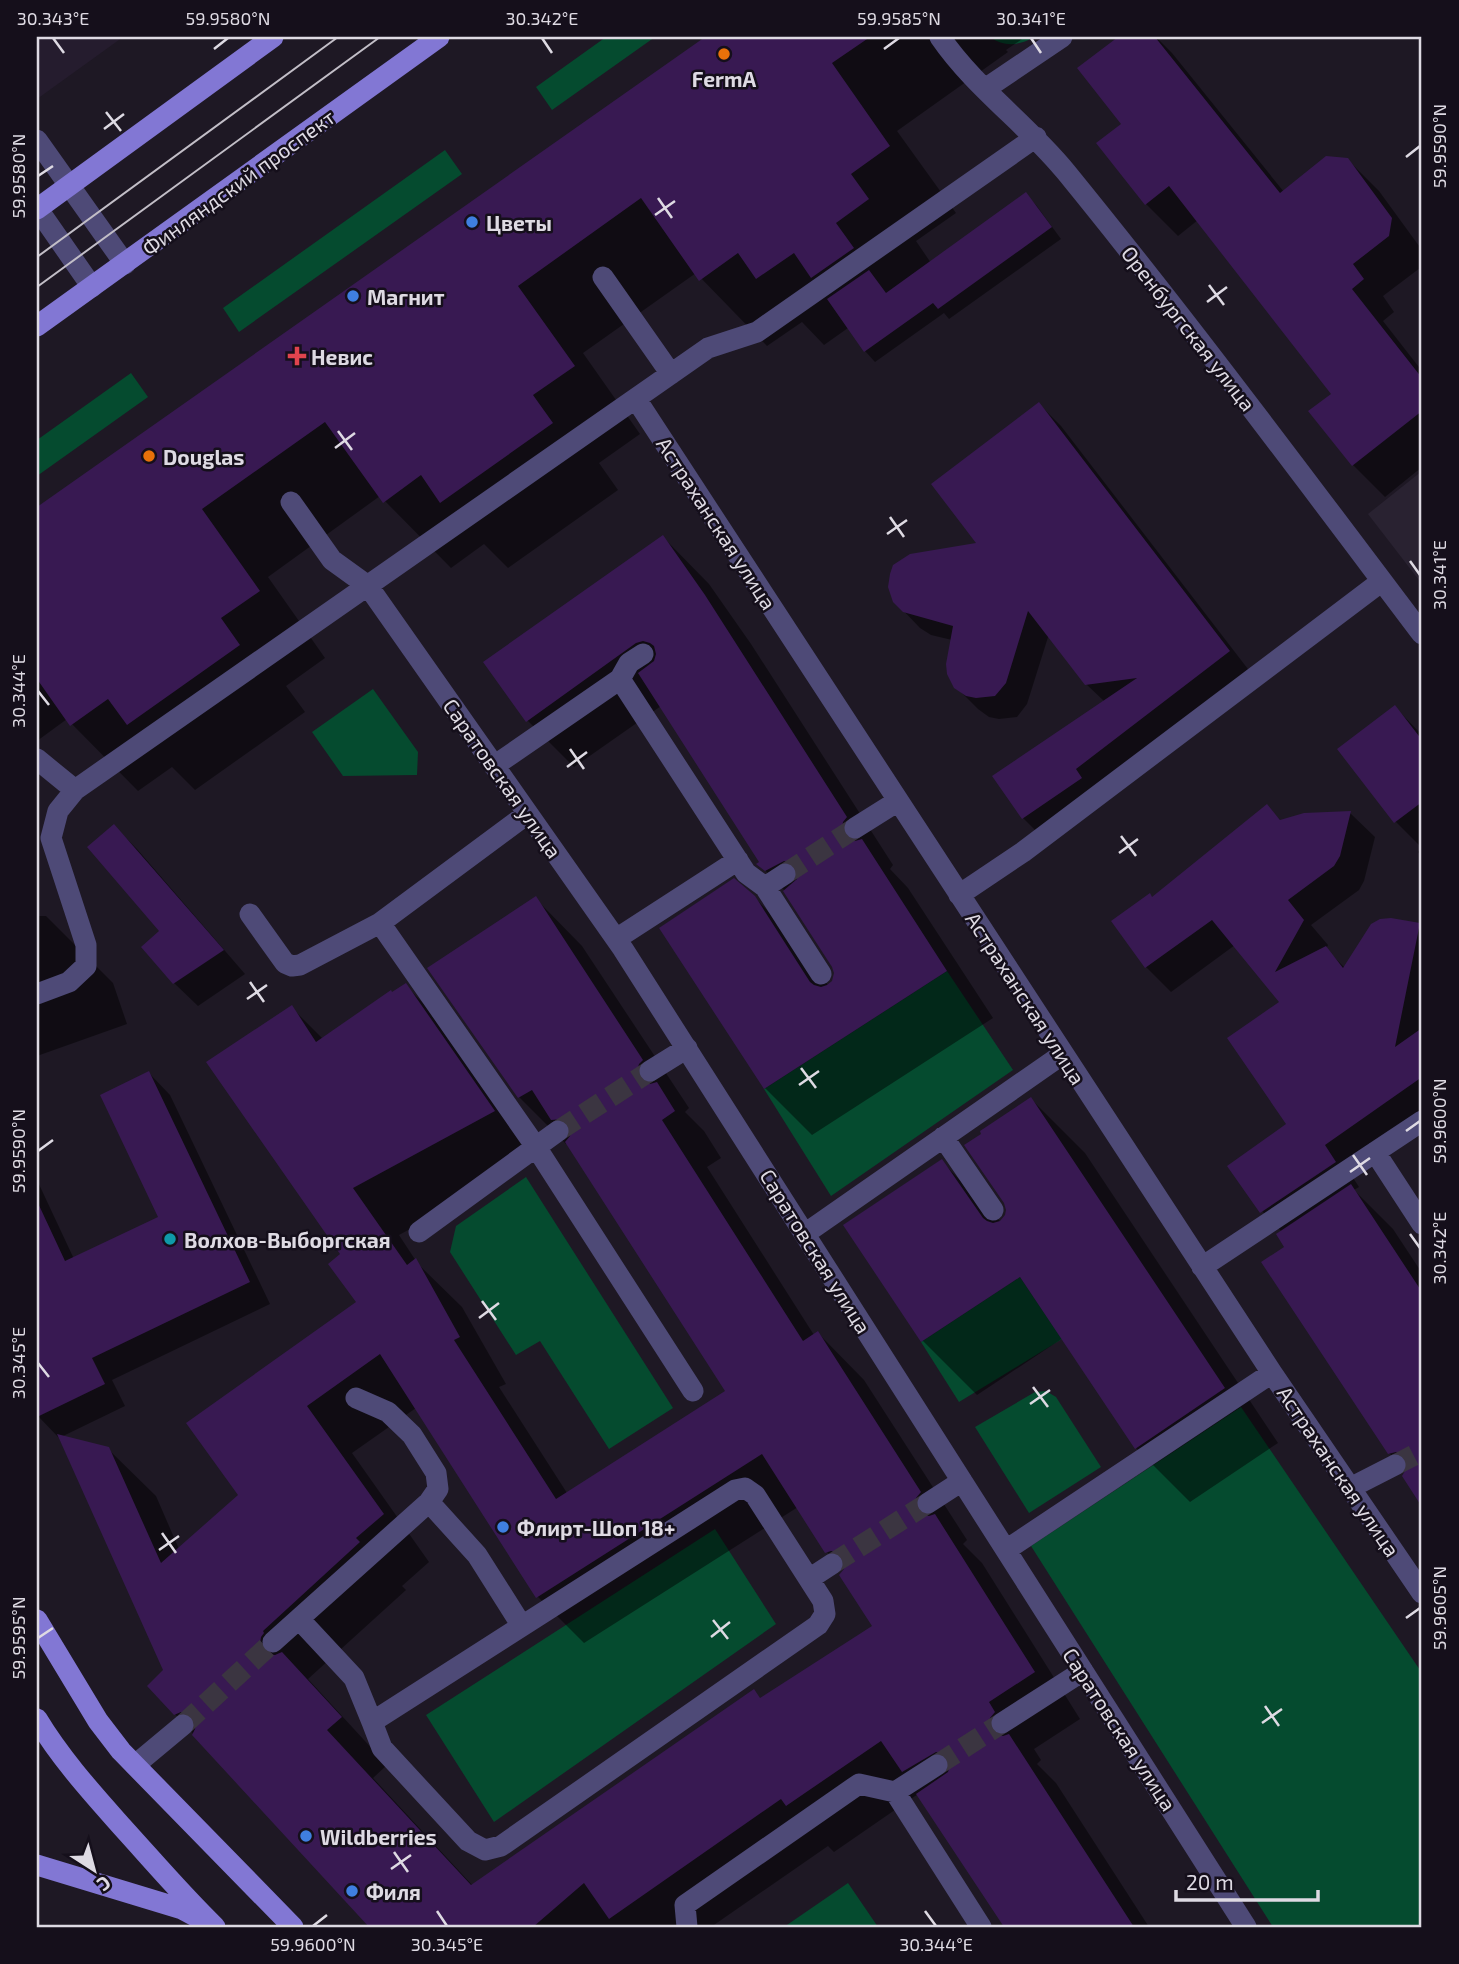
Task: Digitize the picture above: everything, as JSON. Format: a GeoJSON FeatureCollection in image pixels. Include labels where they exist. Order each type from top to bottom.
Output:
{"type":"FeatureCollection","features":[{"type":"Feature","properties":{"kind":"main road"},"geometry":{"type":"LineString","coordinates":[[37,208],[273,37]]}},
{"type":"Feature","properties":{"kind":"main road","name":"Финляндский проспект"},"geometry":{"type":"LineString","coordinates":[[37,326],[439,37]]}},
{"type":"Feature","properties":{"kind":"main road"},"geometry":{"type":"LineString","coordinates":[[37,1620],[99,1721],[121,1751],[293,1927]]}},
{"type":"Feature","properties":{"kind":"main road"},"geometry":{"type":"LineString","coordinates":[[37,1719],[55,1749],[96,1797],[189,1902],[215,1927]]}},
{"type":"Feature","properties":{"kind":"main road"},"geometry":{"type":"LineString","coordinates":[[37,1865],[182,1909],[215,1927]]}},
{"type":"Feature","properties":{"kind":"street","name":"Оренбургская улица"},"geometry":{"type":"LineString","coordinates":[[940,37],[950,52],[1036,137],[1065,170],[1209,352],[1422,634]]}},
{"type":"Feature","properties":{"kind":"street"},"geometry":{"type":"LineString","coordinates":[[985,89],[1062,37]]}},
{"type":"Feature","properties":{"kind":"street"},"geometry":{"type":"LineString","coordinates":[[37,994],[69,982],[86,966],[86,944],[51,838],[58,811],[75,790],[708,348],[757,332],[1036,137]]}},
{"type":"Feature","properties":{"kind":"street"},"geometry":{"type":"LineString","coordinates":[[37,140],[125,264]]}},
{"type":"Feature","properties":{"kind":"street"},"geometry":{"type":"LineString","coordinates":[[37,208],[92,287]]}},
{"type":"Feature","properties":{"kind":"street"},"geometry":{"type":"LineString","coordinates":[[603,277],[671,374]]}},
{"type":"Feature","properties":{"kind":"street","name":"Астраханская улица"},"geometry":{"type":"LineString","coordinates":[[636,399],[1202,1267],[1422,1593]]}},
{"type":"Feature","properties":{"kind":"street","name":"Саратовская улица"},"geometry":{"type":"LineString","coordinates":[[291,502],[332,560],[368,586],[615,939],[806,1233],[1246,1927]]}},
{"type":"Feature","properties":{"kind":"street"},"geometry":{"type":"LineString","coordinates":[[959,895],[1023,852],[1382,581]]}},
{"type":"Feature","properties":{"kind":"street"},"geometry":{"type":"LineString","coordinates":[[494,766],[620,679],[629,663],[643,654]]}},
{"type":"Feature","properties":{"kind":"street"},"geometry":{"type":"LineString","coordinates":[[620,679],[746,873],[765,887],[821,974]]}},
{"type":"Feature","properties":{"kind":"street"},"geometry":{"type":"LineString","coordinates":[[37,759],[75,790]]}},
{"type":"Feature","properties":{"kind":"street"},"geometry":{"type":"LineString","coordinates":[[855,828],[898,801]]}},
{"type":"Feature","properties":{"kind":"street"},"geometry":{"type":"LineString","coordinates":[[250,914],[285,963],[300,965],[380,923],[527,814]]}},
{"type":"Feature","properties":{"kind":"street"},"geometry":{"type":"LineString","coordinates":[[615,939],[738,860]]}},
{"type":"Feature","properties":{"kind":"street"},"geometry":{"type":"LineString","coordinates":[[765,887],[785,874]]}},
{"type":"Feature","properties":{"kind":"street"},"geometry":{"type":"LineString","coordinates":[[380,923],[536,1147],[693,1391]]}},
{"type":"Feature","properties":{"kind":"street"},"geometry":{"type":"LineString","coordinates":[[650,1072],[687,1048]]}},
{"type":"Feature","properties":{"kind":"street"},"geometry":{"type":"LineString","coordinates":[[806,1233],[1063,1054]]}},
{"type":"Feature","properties":{"kind":"street"},"geometry":{"type":"LineString","coordinates":[[1202,1267],[1422,1121]]}},
{"type":"Feature","properties":{"kind":"street"},"geometry":{"type":"LineString","coordinates":[[419,1232],[558,1131]]}},
{"type":"Feature","properties":{"kind":"street"},"geometry":{"type":"LineString","coordinates":[[943,1138],[993,1210]]}},
{"type":"Feature","properties":{"kind":"street"},"geometry":{"type":"LineString","coordinates":[[1375,1152],[1422,1224]]}},
{"type":"Feature","properties":{"kind":"street"},"geometry":{"type":"LineString","coordinates":[[1006,1550],[1272,1373]]}},
{"type":"Feature","properties":{"kind":"street"},"geometry":{"type":"LineString","coordinates":[[273,1642],[429,1502],[438,1489],[436,1473],[412,1435],[388,1412],[356,1398]]}},
{"type":"Feature","properties":{"kind":"street"},"geometry":{"type":"LineString","coordinates":[[1350,1488],[1395,1465]]}},
{"type":"Feature","properties":{"kind":"street"},"geometry":{"type":"LineString","coordinates":[[928,1503],[962,1481]]}},
{"type":"Feature","properties":{"kind":"street"},"geometry":{"type":"LineString","coordinates":[[299,1619],[354,1678],[382,1748],[468,1841],[485,1850],[501,1846],[818,1625],[825,1614],[823,1601],[755,1495],[745,1488],[735,1490],[372,1722]]}},
{"type":"Feature","properties":{"kind":"street"},"geometry":{"type":"LineString","coordinates":[[429,1502],[477,1555],[522,1626]]}},
{"type":"Feature","properties":{"kind":"street"},"geometry":{"type":"LineString","coordinates":[[809,1579],[832,1564]]}},
{"type":"Feature","properties":{"kind":"street"},"geometry":{"type":"LineString","coordinates":[[1002,1723],[1083,1671]]}},
{"type":"Feature","properties":{"kind":"street"},"geometry":{"type":"LineString","coordinates":[[135,1765],[183,1725]]}},
{"type":"Feature","properties":{"kind":"street"},"geometry":{"type":"LineString","coordinates":[[895,1792],[937,1765]]}},
{"type":"Feature","properties":{"kind":"street"},"geometry":{"type":"LineString","coordinates":[[687,1927],[685,1905],[859,1784],[895,1792],[981,1927]]}},
{"type":"Feature","properties":{"kind":"shaded area"},"geometry":{"type":"Polygon","coordinates":[[[37,37],[123,37],[37,99],[37,37]]]}},
{"type":"Feature","properties":{"kind":"shaded area"},"geometry":{"type":"Polygon","coordinates":[[[1422,471],[1422,584],[1368,514],[1422,471]]]}},
{"type":"Feature","properties":{"kind":"green space"},"geometry":{"type":"Polygon","coordinates":[[[606,37],[655,37],[552,110],[536,87],[606,37]]]}},
{"type":"Feature","properties":{"kind":"green space"},"geometry":{"type":"Polygon","coordinates":[[[990,37],[1034,37],[1012,44],[990,37]]]}},
{"type":"Feature","properties":{"kind":"green space"},"geometry":{"type":"Polygon","coordinates":[[[445,150],[462,174],[239,332],[223,308],[445,150]]]}},
{"type":"Feature","properties":{"kind":"green space"},"geometry":{"type":"Polygon","coordinates":[[[131,373],[148,397],[37,476],[37,440],[131,373]]]}},
{"type":"Feature","properties":{"kind":"green space"},"geometry":{"type":"Polygon","coordinates":[[[373,689],[418,752],[417,775],[343,776],[312,732],[373,689]]]}},
{"type":"Feature","properties":{"kind":"green space"},"geometry":{"type":"Polygon","coordinates":[[[947,971],[1013,1070],[831,1196],[764,1089],[947,971]]]}},
{"type":"Feature","properties":{"kind":"green space"},"geometry":{"type":"Polygon","coordinates":[[[526,1177],[673,1408],[609,1449],[540,1341],[516,1355],[450,1252],[456,1226],[526,1177]]]}},
{"type":"Feature","properties":{"kind":"green space"},"geometry":{"type":"Polygon","coordinates":[[[1020,1277],[1062,1339],[959,1402],[921,1342],[1020,1277]]]}},
{"type":"Feature","properties":{"kind":"green space"},"geometry":{"type":"Polygon","coordinates":[[[1046,1391],[1056,1397],[1101,1467],[1029,1513],[975,1427],[1035,1392],[1046,1391]]]}},
{"type":"Feature","properties":{"kind":"green space"},"geometry":{"type":"Polygon","coordinates":[[[1241,1407],[1422,1673],[1422,1927],[1273,1927],[1031,1546],[1241,1407]]]}},
{"type":"Feature","properties":{"kind":"green space"},"geometry":{"type":"Polygon","coordinates":[[[715,1529],[776,1624],[494,1822],[426,1715],[715,1529]]]}},
{"type":"Feature","properties":{"kind":"green space"},"geometry":{"type":"Polygon","coordinates":[[[848,1883],[878,1927],[784,1927],[848,1883]]]}},
{"type":"Feature","properties":{"kind":"building"},"geometry":{"type":"Polygon","coordinates":[[[705,37],[870,37],[832,63],[890,146],[851,174],[869,199],[836,223],[854,248],[811,278],[794,253],[756,279],[738,253],[699,281],[641,198],[518,286],[575,366],[533,395],[553,423],[440,503],[421,475],[383,503],[325,422],[202,509],[260,591],[221,618],[240,645],[127,725],[108,699],[70,726],[37,679],[37,507],[705,37]]]}},
{"type":"Feature","properties":{"kind":"building"},"geometry":{"type":"Polygon","coordinates":[[[1118,37],[1155,37],[1280,193],[1326,156],[1348,158],[1392,218],[1389,236],[1353,264],[1364,279],[1352,289],[1422,378],[1422,411],[1352,466],[1308,411],[1331,394],[1169,186],[1145,205],[1096,143],[1121,124],[1077,68],[1118,37]]]}},
{"type":"Feature","properties":{"kind":"building"},"geometry":{"type":"Polygon","coordinates":[[[1026,192],[1052,227],[938,309],[933,303],[864,352],[827,299],[869,270],[886,293],[1026,192]]]}},
{"type":"Feature","properties":{"kind":"building"},"geometry":{"type":"Polygon","coordinates":[[[1039,402],[1230,651],[1076,769],[1082,778],[1022,819],[992,776],[1137,678],[1085,685],[1028,611],[1006,683],[995,696],[966,696],[954,688],[947,674],[946,664],[953,626],[903,612],[893,602],[888,587],[893,565],[910,554],[976,543],[931,484],[1039,402]]]}},
{"type":"Feature","properties":{"kind":"building"},"geometry":{"type":"Polygon","coordinates":[[[663,535],[705,595],[847,817],[842,828],[844,836],[855,841],[862,839],[947,971],[764,1089],[659,928],[734,878],[755,896],[810,982],[821,987],[827,985],[832,981],[834,973],[783,891],[797,879],[796,866],[784,861],[765,871],[756,864],[759,862],[638,673],[654,661],[654,646],[643,641],[636,643],[526,722],[483,662],[663,535]]]}},
{"type":"Feature","properties":{"kind":"building"},"geometry":{"type":"Polygon","coordinates":[[[1395,705],[1422,740],[1422,802],[1394,823],[1337,749],[1395,705]]]}},
{"type":"Feature","properties":{"kind":"building"},"geometry":{"type":"Polygon","coordinates":[[[1267,804],[1280,820],[1304,813],[1351,811],[1340,856],[1334,866],[1288,900],[1304,920],[1275,972],[1326,946],[1343,968],[1371,924],[1380,919],[1391,918],[1420,923],[1395,1047],[1422,1028],[1422,1077],[1325,1145],[1336,1162],[1260,1213],[1227,1166],[1286,1124],[1227,1038],[1279,1002],[1212,920],[1145,968],[1111,921],[1150,893],[1152,897],[1267,804]]]}},
{"type":"Feature","properties":{"kind":"building"},"geometry":{"type":"Polygon","coordinates":[[[114,824],[224,950],[173,984],[141,947],[159,931],[87,847],[114,824]]]}},
{"type":"Feature","properties":{"kind":"building"},"geometry":{"type":"Polygon","coordinates":[[[536,896],[643,1060],[637,1071],[639,1078],[650,1084],[657,1082],[675,1111],[662,1120],[803,1341],[818,1331],[921,1492],[916,1498],[917,1510],[923,1515],[935,1514],[1035,1672],[989,1702],[995,1712],[990,1718],[991,1729],[997,1735],[1009,1734],[1134,1927],[1004,1927],[916,1794],[948,1772],[948,1757],[936,1752],[902,1772],[881,1741],[786,1806],[781,1799],[609,1919],[584,1883],[533,1927],[369,1927],[192,1735],[196,1723],[193,1716],[181,1712],[174,1715],[147,1686],[163,1670],[57,1434],[109,1447],[161,1563],[238,1495],[186,1423],[356,1302],[328,1264],[340,1254],[206,1062],[292,1005],[316,1042],[391,990],[392,992],[406,983],[495,1111],[353,1188],[407,1265],[416,1258],[460,1337],[454,1340],[556,1499],[725,1391],[565,1142],[570,1136],[569,1124],[563,1119],[551,1120],[532,1090],[518,1098],[427,968],[536,896]],[[380,1354],[307,1406],[384,1514],[356,1538],[360,1542],[263,1631],[260,1644],[268,1654],[282,1652],[342,1717],[327,1730],[471,1885],[754,1689],[760,1698],[872,1626],[839,1575],[844,1569],[843,1557],[837,1552],[825,1553],[762,1454],[536,1598],[380,1354]]]}},
{"type":"Feature","properties":{"kind":"building","name":"Волхов-Выборгская"},"geometry":{"type":"Polygon","coordinates":[[[149,1071],[250,1282],[92,1358],[105,1384],[37,1417],[37,1201],[65,1261],[158,1217],[100,1095],[149,1071]]]}},
{"type":"Feature","properties":{"kind":"building"},"geometry":{"type":"Polygon","coordinates":[[[1031,1097],[1225,1388],[1135,1449],[1020,1277],[921,1342],[843,1225],[942,1159],[983,1218],[993,1223],[1000,1221],[1005,1215],[1004,1203],[964,1145],[1031,1097]]]}},
{"type":"Feature","properties":{"kind":"building"},"geometry":{"type":"Polygon","coordinates":[[[1351,1184],[1422,1292],[1422,1507],[1402,1476],[1408,1466],[1406,1458],[1396,1452],[1388,1454],[1261,1262],[1284,1247],[1276,1234],[1351,1184]]]}},
{"type":"Feature","properties":{"kind":"tunnel"},"geometry":{"type":"LineString","coordinates":[[785,874],[855,828]]}},
{"type":"Feature","properties":{"kind":"tunnel"},"geometry":{"type":"LineString","coordinates":[[558,1131],[650,1071]]}},
{"type":"Feature","properties":{"kind":"tunnel"},"geometry":{"type":"LineString","coordinates":[[1395,1465],[1422,1451]]}},
{"type":"Feature","properties":{"kind":"tunnel"},"geometry":{"type":"LineString","coordinates":[[832,1564],[928,1503]]}},
{"type":"Feature","properties":{"kind":"tunnel"},"geometry":{"type":"LineString","coordinates":[[183,1725],[273,1642]]}},
{"type":"Feature","properties":{"kind":"tunnel"},"geometry":{"type":"LineString","coordinates":[[937,1765],[1002,1723]]}},
{"type":"Feature","properties":{"kind":"tram line"},"geometry":{"type":"LineString","coordinates":[[37,257],[338,37]]}},
{"type":"Feature","properties":{"kind":"tram line"},"geometry":{"type":"LineString","coordinates":[[37,287],[380,37]]}},
{"type":"Feature","properties":{"kind":"place","name":"FermA"},"geometry":{"type":"Point","coordinates":[724,54]}},
{"type":"Feature","properties":{"kind":"place","name":"Цветы"},"geometry":{"type":"Point","coordinates":[472,222]}},
{"type":"Feature","properties":{"kind":"place","name":"Магнит"},"geometry":{"type":"Point","coordinates":[353,296]}},
{"type":"Feature","properties":{"kind":"place","name":"Невис"},"geometry":{"type":"Point","coordinates":[297,356]}},
{"type":"Feature","properties":{"kind":"place","name":"Douglas"},"geometry":{"type":"Point","coordinates":[149,456]}},
{"type":"Feature","properties":{"kind":"place","name":"Волхов-Выборгская"},"geometry":{"type":"Point","coordinates":[170,1239]}},
{"type":"Feature","properties":{"kind":"place","name":"Флирт-Шоп 18+"},"geometry":{"type":"Point","coordinates":[503,1527]}},
{"type":"Feature","properties":{"kind":"place","name":"Wildberries"},"geometry":{"type":"Point","coordinates":[306,1836]}},
{"type":"Feature","properties":{"kind":"place","name":"Филя"},"geometry":{"type":"Point","coordinates":[352,1891]}}]}
